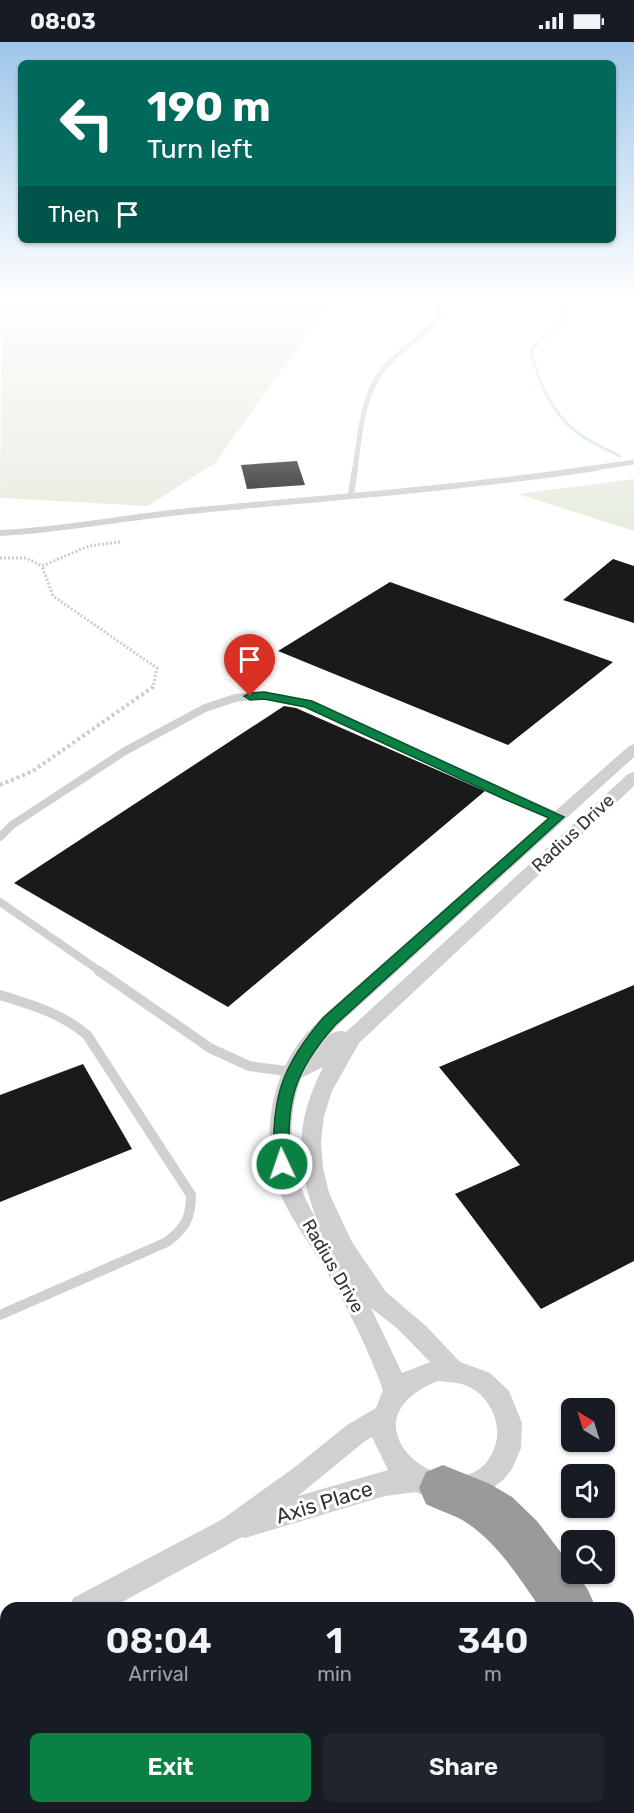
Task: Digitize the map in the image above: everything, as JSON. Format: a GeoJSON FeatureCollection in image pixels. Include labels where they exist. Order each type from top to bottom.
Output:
{"type":"FeatureCollection","features":[{"type":"Feature","properties":{"kind":"highway"},"geometry":{"type":"LineString","coordinates":[[430,1484],[483,1506],[513,1532],[539,1561],[566,1602]]}},
{"type":"Feature","properties":{"kind":"street","name":"Radius Drive"},"geometry":{"type":"LineString","coordinates":[[396,1390],[381,1350],[339,1271],[310,1228],[289,1186],[282,1164],[280,1131],[284,1102],[293,1072],[308,1046],[330,1021],[634,749]]}},
{"type":"Feature","properties":{"kind":"street"},"geometry":{"type":"LineString","coordinates":[[602,777],[616,779],[634,766]]}},
{"type":"Feature","properties":{"kind":"street","name":"Radius Drive"},"geometry":{"type":"LineString","coordinates":[[453,1371],[432,1345],[375,1296],[332,1230],[319,1200],[310,1164],[313,1119],[318,1098],[334,1064],[352,1038],[634,777]]}},
{"type":"Feature","properties":{"kind":"street"},"geometry":{"type":"LineString","coordinates":[[487,879],[521,859],[578,809],[585,805],[601,807]]}},
{"type":"Feature","properties":{"kind":"street"},"geometry":{"type":"LineString","coordinates":[[293,1072],[306,1071],[315,1064],[370,1005],[398,982],[432,963]]}},
{"type":"Feature","properties":{"kind":"street"},"geometry":{"type":"LineString","coordinates":[[293,1072],[304,1080],[309,1092],[313,1119]]}},
{"type":"Feature","properties":{"kind":"street"},"geometry":{"type":"LineString","coordinates":[[437,1370],[453,1371],[481,1381],[502,1402],[508,1415],[511,1430],[510,1445],[503,1460],[493,1473],[478,1482],[461,1487],[430,1484],[401,1467],[390,1452],[384,1434],[384,1416],[388,1402],[396,1390],[422,1374],[437,1370]]}},
{"type":"Feature","properties":{"kind":"street","name":"Axis Place"},"geometry":{"type":"LineString","coordinates":[[94,1602],[231,1529],[304,1476],[356,1433],[384,1416]]}},
{"type":"Feature","properties":{"kind":"street","name":"Axis Place"},"geometry":{"type":"LineString","coordinates":[[231,1529],[385,1483],[430,1484]]}},
{"type":"Feature","properties":{"kind":"lane"},"geometry":{"type":"LineString","coordinates":[[351,495],[370,392],[376,382]]}},
{"type":"Feature","properties":{"kind":"lane"},"geometry":{"type":"LineString","coordinates":[[0,533],[47,531],[147,515],[523,479],[634,462]]}},
{"type":"Feature","properties":{"kind":"lane"},"geometry":{"type":"LineString","coordinates":[[0,837],[12,825],[125,751],[205,708],[235,698],[264,695],[308,704],[558,817]]}},
{"type":"Feature","properties":{"kind":"lane"},"geometry":{"type":"LineString","coordinates":[[0,902],[210,1048],[249,1066],[293,1072]]}},
{"type":"Feature","properties":{"kind":"lane"},"geometry":{"type":"LineString","coordinates":[[0,995],[56,1013],[87,1035],[191,1195],[191,1216],[180,1231],[167,1242],[0,1315]]}},
{"type":"Feature","properties":{"kind":"path"},"geometry":{"type":"LineString","coordinates":[[42,566],[89,546],[120,542]]}},
{"type":"Feature","properties":{"kind":"path"},"geometry":{"type":"LineString","coordinates":[[0,558],[26,558],[42,566],[53,596],[157,668],[153,687],[33,771],[0,785]]}},
{"type":"Feature","properties":{"kind":"shaded area"},"geometry":{"type":"Polygon","coordinates":[[[1,382],[274,382],[215,463],[148,506],[0,498],[1,382]]]}},
{"type":"Feature","properties":{"kind":"shaded area"},"geometry":{"type":"Polygon","coordinates":[[[634,479],[634,531],[518,494],[634,479]]]}},
{"type":"Feature","properties":{"kind":"building"},"geometry":{"type":"Polygon","coordinates":[[[297,461],[305,485],[247,489],[241,465],[297,461]]]}},
{"type":"Feature","properties":{"kind":"building"},"geometry":{"type":"Polygon","coordinates":[[[613,559],[634,566],[634,623],[563,600],[613,559]]]}},
{"type":"Feature","properties":{"kind":"building"},"geometry":{"type":"Polygon","coordinates":[[[390,582],[613,662],[508,745],[278,651],[390,582]]]}},
{"type":"Feature","properties":{"kind":"building"},"geometry":{"type":"Polygon","coordinates":[[[284,706],[296,708],[485,791],[228,1007],[14,883],[284,706]]]}},
{"type":"Feature","properties":{"kind":"building"},"geometry":{"type":"Polygon","coordinates":[[[634,985],[634,1261],[541,1309],[455,1194],[520,1165],[439,1067],[634,985]]]}},
{"type":"Feature","properties":{"kind":"building"},"geometry":{"type":"Polygon","coordinates":[[[83,1064],[132,1149],[0,1202],[0,1095],[83,1064]]]}},
{"type":"Feature","properties":{"kind":"waterway"},"geometry":{"type":"LineString","coordinates":[[541,382],[561,418],[588,440],[620,456]]}},
{"type":"Feature","properties":{"kind":"route"},"geometry":{"type":"LineString","coordinates":[[250,696],[264,695],[308,704],[558,817],[330,1021],[308,1046],[293,1072],[284,1102],[280,1131],[282,1164]]}}]}
